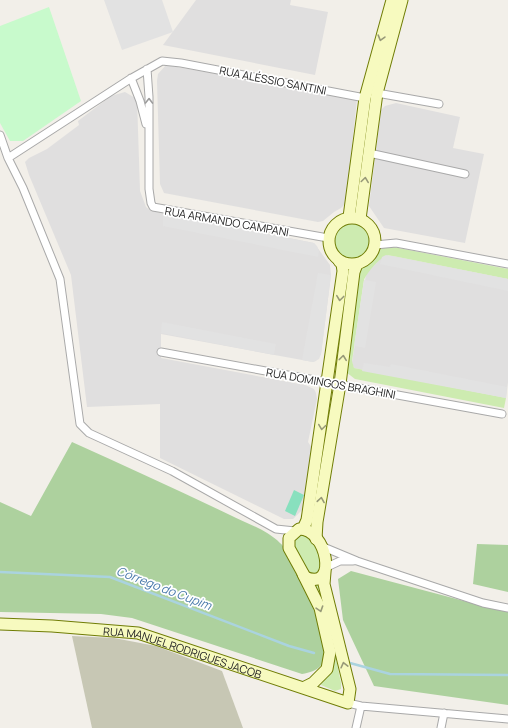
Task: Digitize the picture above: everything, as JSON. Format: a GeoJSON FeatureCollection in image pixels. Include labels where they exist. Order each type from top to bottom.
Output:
{"type":"FeatureCollection","features":[{"type":"Feature","properties":{"kind":"street"},"geometry":{"type":"LineString","coordinates":[[355,218],[365,98],[392,0]]}},
{"type":"Feature","properties":{"kind":"street"},"geometry":{"type":"LineString","coordinates":[[355,218],[369,153],[377,93],[402,0]]}},
{"type":"Feature","properties":{"kind":"street","name":"RUA ALÉSSIO SANTINI"},"geometry":{"type":"LineString","coordinates":[[8,158],[131,78],[162,60],[365,98]]}},
{"type":"Feature","properties":{"kind":"street","name":"RUA ARMANDO CAMPANI"},"geometry":{"type":"LineString","coordinates":[[148,69],[149,189],[153,207],[250,226],[328,238]]}},
{"type":"Feature","properties":{"kind":"street","name":"RUA ARMANDO CAMPANI"},"geometry":{"type":"LineString","coordinates":[[131,78],[140,101],[148,132]]}},
{"type":"Feature","properties":{"kind":"street"},"geometry":{"type":"LineString","coordinates":[[377,93],[439,104]]}},
{"type":"Feature","properties":{"kind":"street"},"geometry":{"type":"LineString","coordinates":[[0,135],[8,158],[23,188],[60,279],[80,424],[89,433],[172,471],[276,529],[289,548],[320,608],[330,652],[327,669],[313,683],[305,687]]}},
{"type":"Feature","properties":{"kind":"street"},"geometry":{"type":"LineString","coordinates":[[369,153],[465,174]]}},
{"type":"Feature","properties":{"kind":"street"},"geometry":{"type":"LineString","coordinates":[[289,548],[289,538],[299,530],[307,520],[343,271],[342,264],[339,261],[333,254],[328,246],[328,238],[331,230],[336,224],[355,218],[367,223],[372,229],[375,237],[375,245],[372,253],[365,260],[357,264],[348,264],[339,261]]}},
{"type":"Feature","properties":{"kind":"street"},"geometry":{"type":"LineString","coordinates":[[375,245],[396,243],[508,264]]}},
{"type":"Feature","properties":{"kind":"street"},"geometry":{"type":"LineString","coordinates":[[318,542],[317,522],[340,384],[354,272],[357,264]]}},
{"type":"Feature","properties":{"kind":"street","name":"RUA DOMINGOS BRAGHINI"},"geometry":{"type":"LineString","coordinates":[[161,352],[502,414]]}},
{"type":"Feature","properties":{"kind":"street"},"geometry":{"type":"LineString","coordinates":[[276,529],[310,531],[326,556],[324,584],[350,689],[348,703]]}},
{"type":"Feature","properties":{"kind":"street"},"geometry":{"type":"LineString","coordinates":[[318,542],[358,561],[482,603],[508,608]]}},
{"type":"Feature","properties":{"kind":"street"},"geometry":{"type":"LineString","coordinates":[[303,574],[314,579],[323,575],[326,569],[340,561],[358,561]]}},
{"type":"Feature","properties":{"kind":"street","name":"RUA MANUEL RODRIGUES JACOB"},"geometry":{"type":"LineString","coordinates":[[0,624],[59,626],[138,633],[305,687],[348,703],[361,706],[508,719]]}},
{"type":"Feature","properties":{"kind":"street"},"geometry":{"type":"LineString","coordinates":[[356,728],[361,706]]}},
{"type":"Feature","properties":{"kind":"street"},"geometry":{"type":"LineString","coordinates":[[441,728],[444,714]]}},
{"type":"Feature","properties":{"kind":"shaded area"},"geometry":{"type":"Polygon","coordinates":[[[104,0],[162,0],[173,32],[122,50],[104,0]]]}},
{"type":"Feature","properties":{"kind":"shaded area"},"geometry":{"type":"Polygon","coordinates":[[[196,0],[291,0],[290,5],[328,12],[315,75],[163,45],[196,0]]]}},
{"type":"Feature","properties":{"kind":"shaded area"},"geometry":{"type":"Polygon","coordinates":[[[166,65],[357,99],[346,203],[323,221],[318,222],[164,193],[160,184],[157,81],[158,74],[166,65]]]}},
{"type":"Feature","properties":{"kind":"shaded area"},"geometry":{"type":"Polygon","coordinates":[[[125,92],[137,99],[140,191],[146,207],[151,211],[314,243],[330,265],[331,275],[321,354],[316,361],[313,362],[161,334],[161,358],[305,385],[314,389],[317,399],[308,442],[312,448],[305,496],[302,510],[293,519],[284,519],[160,458],[160,404],[87,407],[71,275],[25,162],[29,158],[47,149],[79,125],[78,121],[111,96],[125,92]]]}},
{"type":"Feature","properties":{"kind":"shaded area"},"geometry":{"type":"Polygon","coordinates":[[[396,103],[460,117],[453,148],[484,154],[465,243],[384,228],[369,206],[381,110],[385,106],[396,103]]]}},
{"type":"Feature","properties":{"kind":"shaded area"},"geometry":{"type":"Polygon","coordinates":[[[163,213],[314,243],[319,251],[318,257],[163,226],[163,213]]]}},
{"type":"Feature","properties":{"kind":"shaded area"},"geometry":{"type":"Polygon","coordinates":[[[386,255],[508,279],[508,291],[380,264],[382,257],[386,255]]]}},
{"type":"Feature","properties":{"kind":"shaded area"},"geometry":{"type":"Polygon","coordinates":[[[393,256],[508,279],[508,382],[506,398],[354,368],[352,362],[366,274],[382,257],[393,256]]]}},
{"type":"Feature","properties":{"kind":"shaded area"},"geometry":{"type":"Polygon","coordinates":[[[318,273],[331,275],[321,354],[319,359],[313,362],[302,360],[318,273]]]}},
{"type":"Feature","properties":{"kind":"shaded area"},"geometry":{"type":"Polygon","coordinates":[[[364,280],[376,282],[365,348],[354,346],[364,280]]]}},
{"type":"Feature","properties":{"kind":"shaded area"},"geometry":{"type":"Polygon","coordinates":[[[162,322],[276,344],[274,355],[161,333],[162,322]]]}},
{"type":"Feature","properties":{"kind":"shaded area"},"geometry":{"type":"Polygon","coordinates":[[[364,363],[390,367],[391,364],[507,387],[506,398],[362,371],[364,363]]]}},
{"type":"Feature","properties":{"kind":"shaded area"},"geometry":{"type":"Polygon","coordinates":[[[72,636],[114,638],[156,646],[222,671],[243,728],[92,728],[72,636]]]}},
{"type":"Feature","properties":{"kind":"green space"},"geometry":{"type":"Polygon","coordinates":[[[49,7],[81,101],[23,141],[10,141],[0,123],[0,26],[49,7]]]}},
{"type":"Feature","properties":{"kind":"green space"},"geometry":{"type":"Polygon","coordinates":[[[352,221],[360,223],[366,227],[370,233],[372,241],[370,249],[366,255],[360,259],[352,261],[344,259],[338,255],[334,249],[332,241],[334,233],[338,227],[344,223],[352,221]]]}},
{"type":"Feature","properties":{"kind":"green space"},"geometry":{"type":"Polygon","coordinates":[[[388,246],[508,269],[508,279],[393,256],[384,257],[374,266],[364,280],[352,361],[354,368],[506,398],[504,408],[355,379],[346,372],[358,270],[361,264],[372,256],[377,250],[388,246]]]}},
{"type":"Feature","properties":{"kind":"green space"},"geometry":{"type":"Polygon","coordinates":[[[72,442],[256,527],[275,538],[285,550],[295,568],[313,607],[323,639],[325,653],[323,663],[320,667],[302,674],[132,618],[101,614],[0,612],[0,502],[31,516],[72,442]]]}},
{"type":"Feature","properties":{"kind":"green space"},"geometry":{"type":"Polygon","coordinates":[[[294,490],[304,495],[295,516],[285,511],[294,490]]]}},
{"type":"Feature","properties":{"kind":"green space"},"geometry":{"type":"Polygon","coordinates":[[[302,533],[312,539],[323,563],[318,574],[310,573],[294,547],[296,536],[302,533]]]}},
{"type":"Feature","properties":{"kind":"green space"},"geometry":{"type":"Polygon","coordinates":[[[477,544],[508,545],[508,592],[473,584],[477,544]]]}},
{"type":"Feature","properties":{"kind":"green space"},"geometry":{"type":"Polygon","coordinates":[[[351,571],[498,610],[508,611],[508,705],[374,686],[343,620],[338,579],[351,571]]]}},
{"type":"Feature","properties":{"kind":"green space"},"geometry":{"type":"Polygon","coordinates":[[[320,581],[341,683],[341,689],[335,691],[321,685],[327,674],[312,582],[320,581]]]}},
{"type":"Feature","properties":{"kind":"waterway","name":"Córrego do Cupim"},"geometry":{"type":"LineString","coordinates":[[0,572],[110,577],[289,646],[314,653]]}},
{"type":"Feature","properties":{"kind":"waterway","name":"Córrego do Cupim"},"geometry":{"type":"LineString","coordinates":[[350,663],[390,674],[508,675]]}}]}
